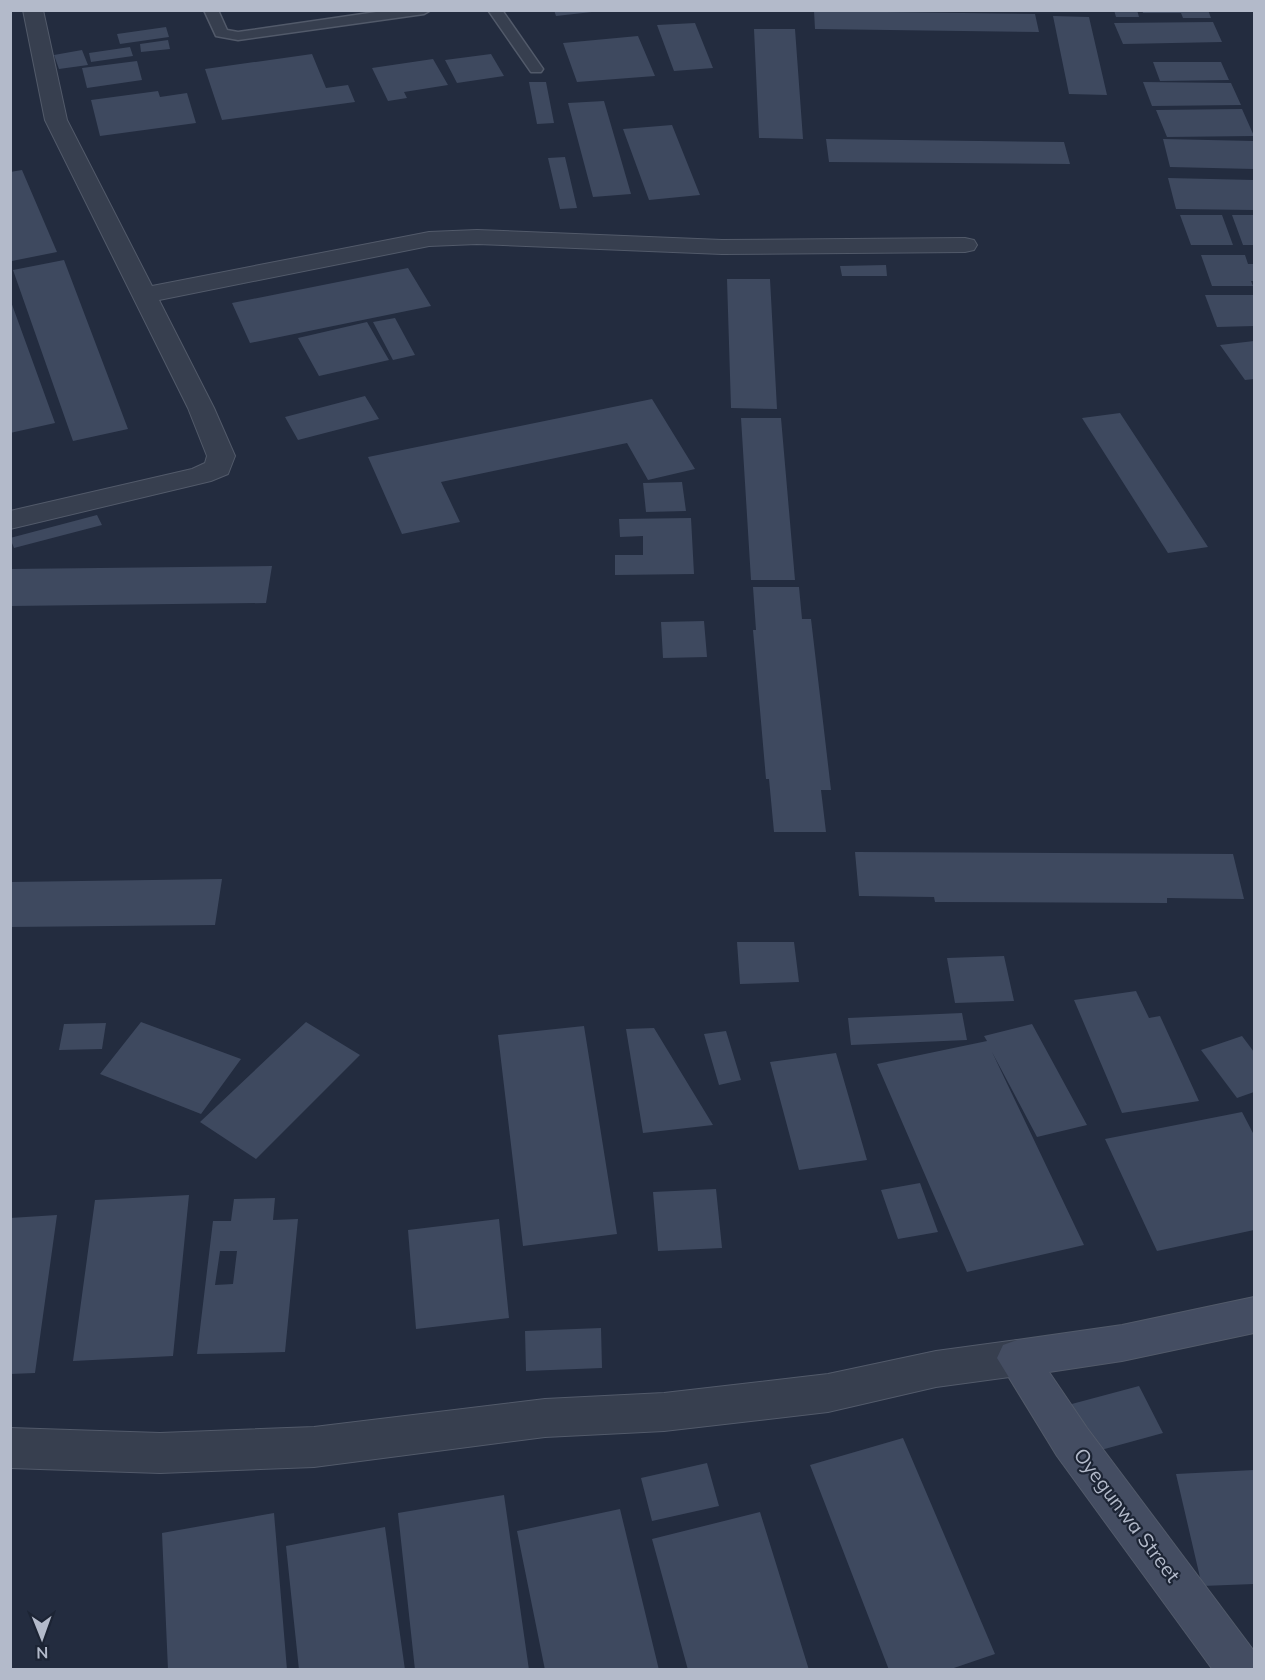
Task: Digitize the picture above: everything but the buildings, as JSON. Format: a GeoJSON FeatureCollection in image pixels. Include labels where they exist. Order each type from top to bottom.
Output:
{"type":"FeatureCollection","features":[{"type":"Feature","properties":{"kind":"street"},"geometry":{"type":"LineString","coordinates":[[10,520],[201,475],[218,468],[221,456],[201,408],[146,295],[56,120],[33,10]]}},
{"type":"Feature","properties":{"kind":"street"},"geometry":{"type":"LineString","coordinates":[[146,295],[429,239],[477,237],[722,247],[965,244]]}},
{"type":"Feature","properties":{"kind":"street"},"geometry":{"type":"LineString","coordinates":[[10,1448],[160,1453],[314,1447],[545,1418],[664,1412],[828,1393],[936,1369],[1122,1343],[1254,1315]]}},
{"type":"Feature","properties":{"kind":"street","name":"Oyegunwa Street"},"geometry":{"type":"LineString","coordinates":[[1017,1358],[1079,1451],[1241,1670]]}},
{"type":"Feature","properties":{"kind":"lane"},"geometry":{"type":"LineString","coordinates":[[211,10],[221,33],[238,36],[424,10]]}},
{"type":"Feature","properties":{"kind":"lane"},"geometry":{"type":"LineString","coordinates":[[495,10],[536,69]]}}]}
